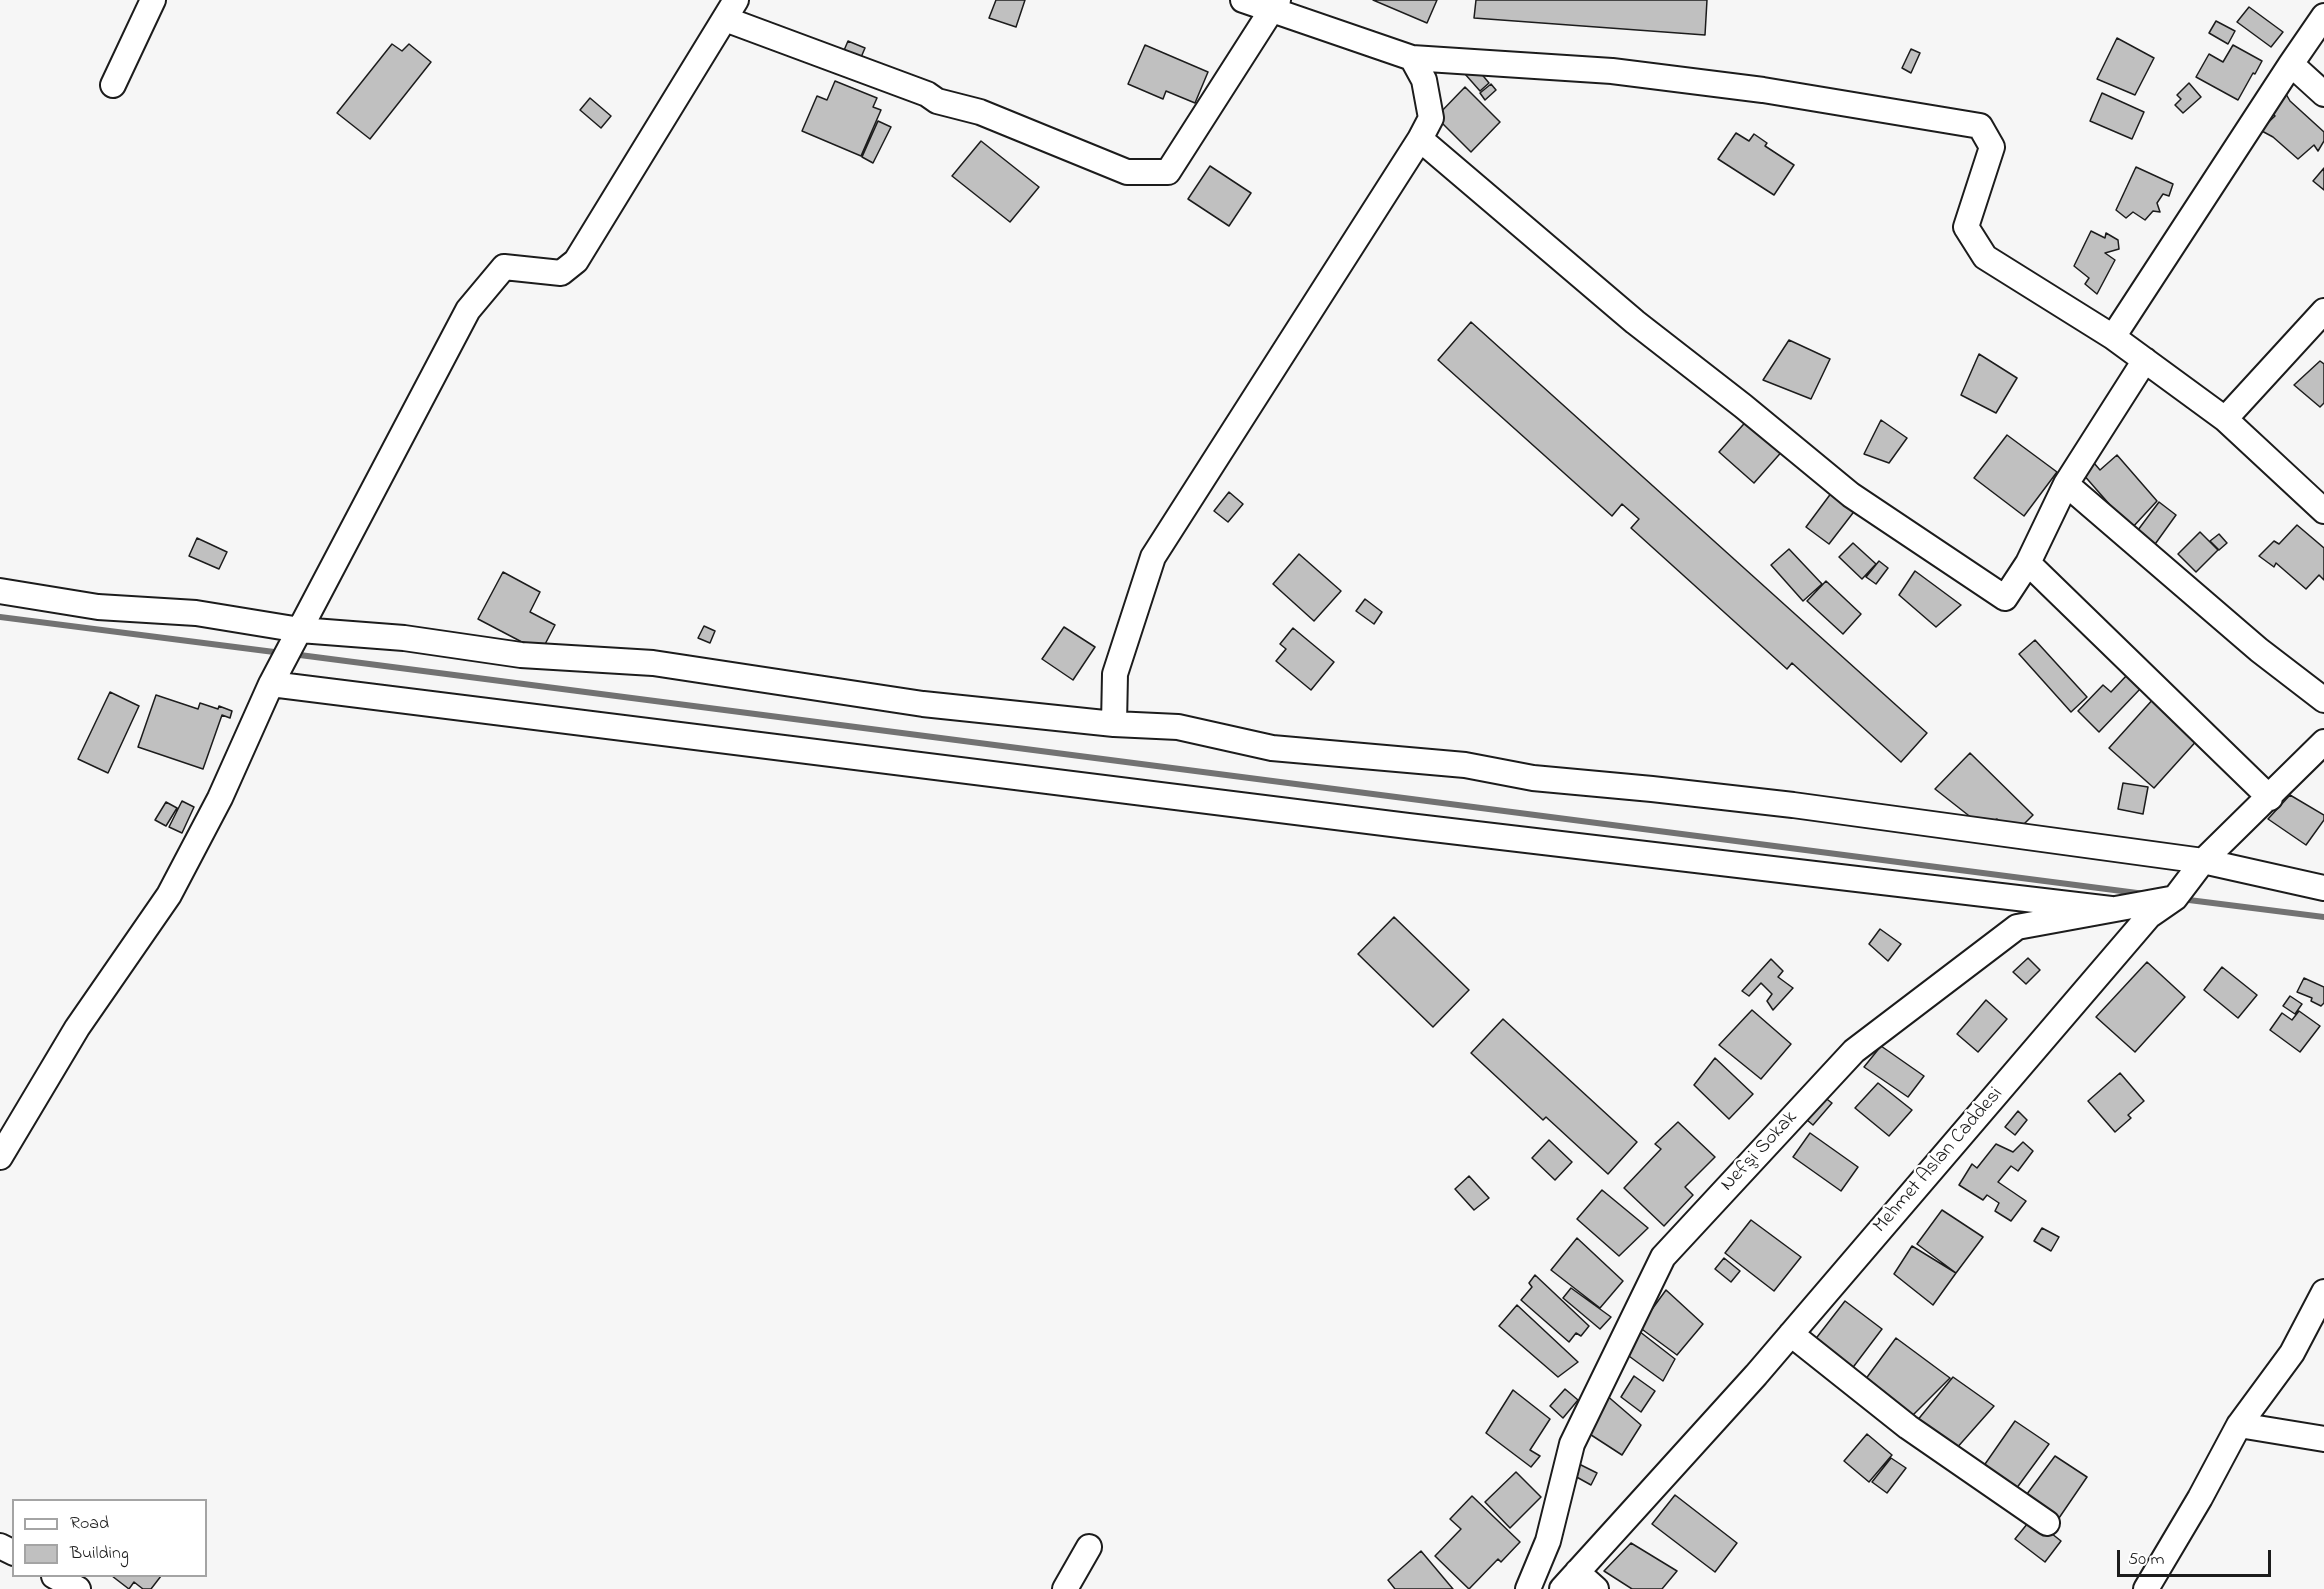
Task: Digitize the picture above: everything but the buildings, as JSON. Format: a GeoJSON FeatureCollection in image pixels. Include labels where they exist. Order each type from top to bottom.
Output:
{"type":"FeatureCollection","features":[{"type":"Feature","properties":{"kind":"street"},"geometry":{"type":"LineString","coordinates":[[113,85],[153,0]]}},
{"type":"Feature","properties":{"kind":"street"},"geometry":{"type":"LineString","coordinates":[[1243,0],[1276,5],[1412,58],[1612,71],[1763,90],[1980,126],[1992,147],[1966,227],[1985,257],[2113,337],[2225,419],[2324,511]]}},
{"type":"Feature","properties":{"kind":"street"},"geometry":{"type":"LineString","coordinates":[[0,1157],[77,1028],[169,895],[220,798],[271,684],[468,310],[504,267],[561,273],[576,261],[731,9],[927,94],[937,101],[980,112],[1127,172],[1168,172],[1276,5]]}},
{"type":"Feature","properties":{"kind":"street"},"geometry":{"type":"LineString","coordinates":[[2113,337],[2324,16]]}},
{"type":"Feature","properties":{"kind":"street"},"geometry":{"type":"LineString","coordinates":[[1114,724],[1115,674],[1153,557],[1420,139],[1431,118],[1424,80],[1412,58]]}},
{"type":"Feature","properties":{"kind":"street"},"geometry":{"type":"LineString","coordinates":[[2291,64],[2324,94]]}},
{"type":"Feature","properties":{"kind":"street"},"geometry":{"type":"LineString","coordinates":[[1420,139],[1635,322],[1743,406],[1851,495],[2005,598],[2028,563],[2066,484],[2145,360]]}},
{"type":"Feature","properties":{"kind":"street"},"geometry":{"type":"LineString","coordinates":[[2225,419],[2324,312]]}},
{"type":"Feature","properties":{"kind":"street"},"geometry":{"type":"LineString","coordinates":[[2066,484],[2259,650],[2324,700]]}},
{"type":"Feature","properties":{"kind":"street"},"geometry":{"type":"LineString","coordinates":[[2028,563],[2270,798]]}},
{"type":"Feature","properties":{"kind":"street"},"geometry":{"type":"LineString","coordinates":[[0,591],[98,607],[196,613],[300,630],[404,638],[521,655],[653,663],[923,705],[1114,724],[1178,727],[1272,748],[1466,765],[1533,778],[1782,804],[2203,861],[2324,888]]}},
{"type":"Feature","properties":{"kind":"street"},"geometry":{"type":"LineString","coordinates":[[271,684],[1408,826],[2111,909]]}},
{"type":"Feature","properties":{"kind":"street","name":"Mehmet Aslan Caddesi"},"geometry":{"type":"LineString","coordinates":[[1569,1581],[1791,1334],[2149,916],[2175,898],[2203,861],[2270,798],[2324,742]]}},
{"type":"Feature","properties":{"kind":"street","name":"Nefşi Sokak"},"geometry":{"type":"LineString","coordinates":[[1528,1589],[1548,1541],[1572,1444],[1663,1257],[1854,1051],[2017,927],[2175,898]]}},
{"type":"Feature","properties":{"kind":"street"},"geometry":{"type":"LineString","coordinates":[[2146,1589],[2200,1498],[2239,1425],[2292,1353],[2324,1292]]}},
{"type":"Feature","properties":{"kind":"street"},"geometry":{"type":"LineString","coordinates":[[1791,1334],[1908,1427],[2047,1523]]}},
{"type":"Feature","properties":{"kind":"street"},"geometry":{"type":"LineString","coordinates":[[2239,1425],[2324,1438]]}},
{"type":"Feature","properties":{"kind":"street"},"geometry":{"type":"LineString","coordinates":[[1065,1589],[1089,1547]]}},
{"type":"Feature","properties":{"kind":"street"},"geometry":{"type":"LineString","coordinates":[[57,1577],[78,1589]]}},
{"type":"Feature","properties":{"kind":"street"},"geometry":{"type":"LineString","coordinates":[[1569,1581],[1596,1589]]}},
{"type":"Feature","properties":{"kind":"waterway"},"geometry":{"type":"LineString","coordinates":[[0,617],[282,653]]}},
{"type":"Feature","properties":{"kind":"waterway"},"geometry":{"type":"LineString","coordinates":[[292,654],[2145,894]]}},
{"type":"Feature","properties":{"kind":"waterway"},"geometry":{"type":"LineString","coordinates":[[2181,899],[2324,917]]}}]}
